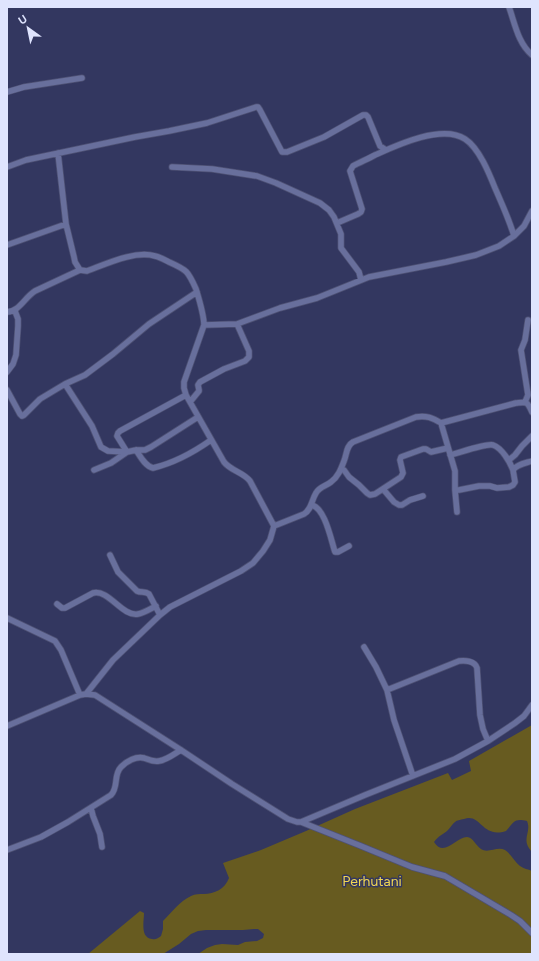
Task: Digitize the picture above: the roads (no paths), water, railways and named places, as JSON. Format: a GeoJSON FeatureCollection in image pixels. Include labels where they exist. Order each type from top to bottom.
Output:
{"type":"FeatureCollection","features":[{"type":"Feature","properties":{"kind":"street"},"geometry":{"type":"LineString","coordinates":[[509,7],[521,43],[532,55]]}},
{"type":"Feature","properties":{"kind":"street"},"geometry":{"type":"LineString","coordinates":[[7,92],[24,87],[82,78]]}},
{"type":"Feature","properties":{"kind":"street"},"geometry":{"type":"LineString","coordinates":[[7,168],[26,160],[206,123],[256,107],[260,110],[282,152],[284,153],[324,137],[363,115],[368,117],[380,146],[386,150]]}},
{"type":"Feature","properties":{"kind":"street"},"geometry":{"type":"LineString","coordinates":[[337,223],[358,214],[362,209],[350,174],[351,168],[386,150],[414,139],[442,134],[455,135],[470,142],[486,166],[507,214],[514,236]]}},
{"type":"Feature","properties":{"kind":"street"},"geometry":{"type":"LineString","coordinates":[[58,153],[66,224],[75,262],[80,270]]}},
{"type":"Feature","properties":{"kind":"street"},"geometry":{"type":"LineString","coordinates":[[172,167],[212,169],[257,176],[320,203],[329,210],[337,223],[341,234],[342,248],[359,272],[362,280]]}},
{"type":"Feature","properties":{"kind":"street"},"geometry":{"type":"LineString","coordinates":[[204,325],[237,324],[280,308],[317,298],[374,276],[476,255],[499,246],[514,236],[530,222],[532,211]]}},
{"type":"Feature","properties":{"kind":"street"},"geometry":{"type":"LineString","coordinates":[[7,245],[66,224]]}},
{"type":"Feature","properties":{"kind":"street"},"geometry":{"type":"LineString","coordinates":[[7,312],[15,310],[31,294],[80,270],[87,271],[121,259],[145,255],[156,256],[186,271],[197,292],[204,325],[184,382],[186,395],[226,465],[246,476],[250,481],[274,526],[267,546],[247,567],[170,607],[113,660],[86,694]]}},
{"type":"Feature","properties":{"kind":"street"},"geometry":{"type":"LineString","coordinates":[[7,390],[20,414],[22,416],[24,415],[40,399],[65,384],[85,375],[149,324],[197,292]]}},
{"type":"Feature","properties":{"kind":"street"},"geometry":{"type":"LineString","coordinates":[[7,372],[13,364],[16,354],[18,320],[15,310]]}},
{"type":"Feature","properties":{"kind":"street"},"geometry":{"type":"LineString","coordinates":[[525,402],[528,395],[521,350],[525,340],[528,320]]}},
{"type":"Feature","properties":{"kind":"street"},"geometry":{"type":"LineString","coordinates":[[190,402],[199,391],[198,385],[200,382],[224,369],[245,361],[249,357],[249,351],[237,324]]}},
{"type":"Feature","properties":{"kind":"street"},"geometry":{"type":"LineString","coordinates":[[65,384],[92,426],[101,447],[108,451],[127,452],[145,450],[198,417]]}},
{"type":"Feature","properties":{"kind":"street"},"geometry":{"type":"LineString","coordinates":[[127,452],[117,436],[120,431],[186,395]]}},
{"type":"Feature","properties":{"kind":"street"},"geometry":{"type":"LineString","coordinates":[[525,402],[528,404],[532,412]]}},
{"type":"Feature","properties":{"kind":"street"},"geometry":{"type":"LineString","coordinates":[[274,526],[304,514],[309,510],[317,491],[335,479],[345,459],[348,446],[353,442],[416,417],[429,417],[442,423],[516,403],[525,402]]}},
{"type":"Feature","properties":{"kind":"street"},"geometry":{"type":"LineString","coordinates":[[442,423],[455,471],[457,512]]}},
{"type":"Feature","properties":{"kind":"street"},"geometry":{"type":"LineString","coordinates":[[509,460],[532,436]]}},
{"type":"Feature","properties":{"kind":"street"},"geometry":{"type":"LineString","coordinates":[[136,450],[146,465],[153,468],[170,463],[195,451],[211,440]]}},
{"type":"Feature","properties":{"kind":"street"},"geometry":{"type":"LineString","coordinates":[[450,455],[485,446],[495,446],[509,460],[513,470],[515,482],[509,487],[497,488],[480,486],[455,490]]}},
{"type":"Feature","properties":{"kind":"street"},"geometry":{"type":"LineString","coordinates":[[341,469],[344,470],[349,477],[370,495],[375,494],[403,475],[400,460],[401,457],[423,449],[434,452],[448,448]]}},
{"type":"Feature","properties":{"kind":"street"},"geometry":{"type":"LineString","coordinates":[[94,470],[107,465],[127,452]]}},
{"type":"Feature","properties":{"kind":"street"},"geometry":{"type":"LineString","coordinates":[[513,470],[513,468],[517,466],[532,461]]}},
{"type":"Feature","properties":{"kind":"street"},"geometry":{"type":"LineString","coordinates":[[383,489],[390,498],[399,505],[423,496]]}},
{"type":"Feature","properties":{"kind":"street"},"geometry":{"type":"LineString","coordinates":[[311,505],[316,507],[322,514],[335,552],[349,546]]}},
{"type":"Feature","properties":{"kind":"street"},"geometry":{"type":"LineString","coordinates":[[110,555],[116,568],[122,576],[139,592],[149,594],[160,615]]}},
{"type":"Feature","properties":{"kind":"street"},"geometry":{"type":"LineString","coordinates":[[57,604],[62,608],[65,608],[94,593],[99,592],[133,614],[141,614],[156,606]]}},
{"type":"Feature","properties":{"kind":"street"},"geometry":{"type":"LineString","coordinates":[[7,618],[54,641],[61,650],[80,695]]}},
{"type":"Feature","properties":{"kind":"street"},"geometry":{"type":"LineString","coordinates":[[364,646],[387,690],[394,720],[412,776]]}},
{"type":"Feature","properties":{"kind":"street"},"geometry":{"type":"LineString","coordinates":[[387,690],[459,661],[473,663],[477,668],[480,715],[483,729],[488,741]]}},
{"type":"Feature","properties":{"kind":"street"},"geometry":{"type":"LineString","coordinates":[[7,726],[80,695],[94,694],[288,819],[301,822],[412,867],[445,876],[510,915],[532,933]]}},
{"type":"Feature","properties":{"kind":"street"},"geometry":{"type":"LineString","coordinates":[[301,822],[456,759],[488,741],[520,720],[532,705]]}},
{"type":"Feature","properties":{"kind":"street"},"geometry":{"type":"LineString","coordinates":[[7,850],[41,837],[111,795],[116,788],[117,773],[119,769],[131,760],[140,758],[153,761],[162,761],[181,750]]}},
{"type":"Feature","properties":{"kind":"street"},"geometry":{"type":"LineString","coordinates":[[91,808],[100,834],[102,847]]}},
{"type":"Feature","properties":{"kind":"park label","name":"Perhutani"},"geometry":{"type":"Point","coordinates":[372,881]}}]}
